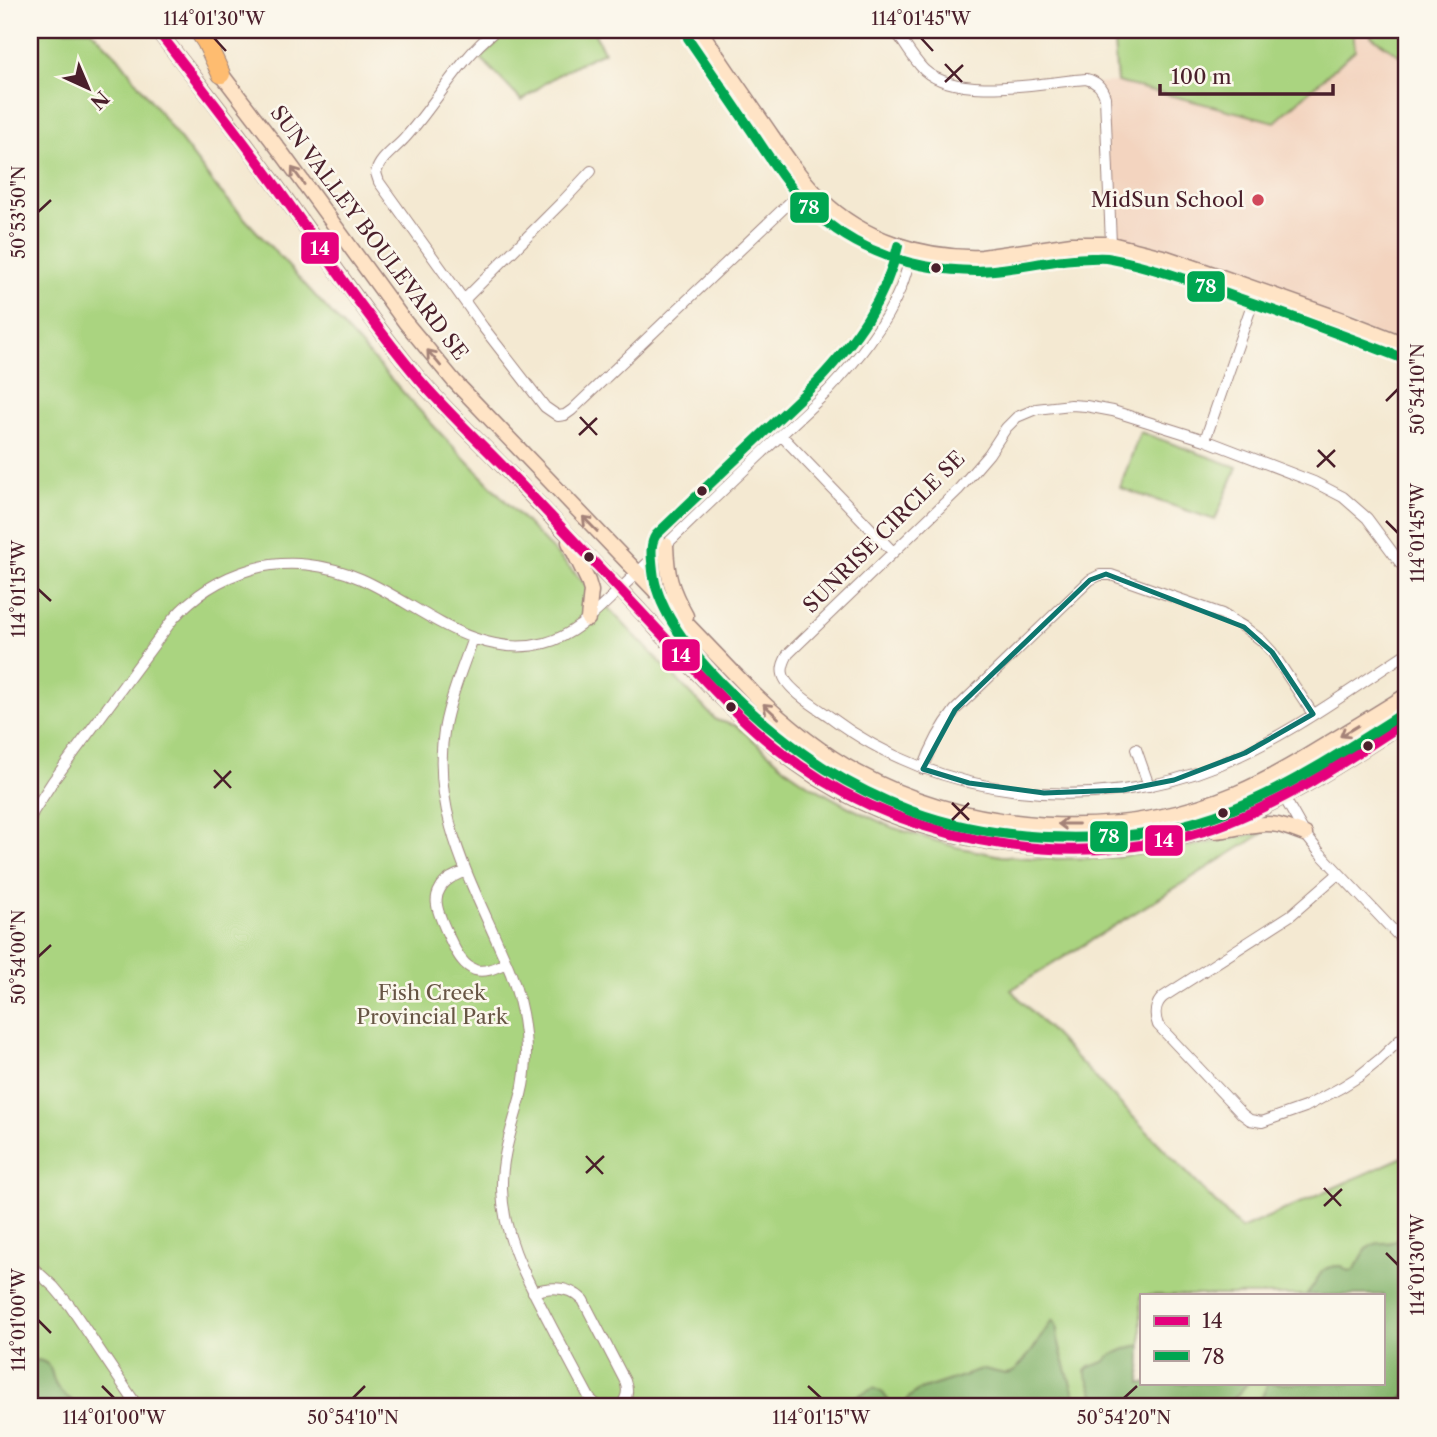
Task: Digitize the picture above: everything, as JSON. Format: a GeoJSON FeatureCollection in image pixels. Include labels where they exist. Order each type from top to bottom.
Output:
{"type":"FeatureCollection","features":[{"type":"Feature","properties":{"kind":"highway"},"geometry":{"type":"LineString","coordinates":[[198,30],[222,74]]}},
{"type":"Feature","properties":{"kind":"main road"},"geometry":{"type":"LineString","coordinates":[[157,30],[247,146],[404,360],[437,398],[720,696],[796,764],[821,780],[873,807],[929,828],[989,842],[1044,848],[1126,846],[1154,843],[1200,832],[1284,797],[1407,722]]}},
{"type":"Feature","properties":{"kind":"main road","name":"SUN VALLEY BOULEVARD SE"},"geometry":{"type":"LineString","coordinates":[[187,30],[430,354],[514,445],[773,713],[835,760],[889,788],[943,808],[971,815],[1028,823],[1061,824],[1144,820],[1238,793],[1272,776],[1407,695]]}},
{"type":"Feature","properties":{"kind":"main road"},"geometry":{"type":"LineString","coordinates":[[700,30],[808,185],[846,220],[882,240],[941,256],[968,257],[1072,244],[1111,244],[1167,258],[1407,345]]}},
{"type":"Feature","properties":{"kind":"main road"},"geometry":{"type":"LineString","coordinates":[[560,526],[589,586],[588,619]]}},
{"type":"Feature","properties":{"kind":"main road"},"geometry":{"type":"LineString","coordinates":[[666,545],[669,579],[675,596],[697,635]]}},
{"type":"Feature","properties":{"kind":"main road"},"geometry":{"type":"LineString","coordinates":[[1200,832],[1277,825],[1305,834]]}},
{"type":"Feature","properties":{"kind":"street"},"geometry":{"type":"LineString","coordinates":[[496,30],[472,51],[416,125],[380,163],[376,173],[379,182],[483,327],[545,407],[558,416],[572,410],[808,185]]}},
{"type":"Feature","properties":{"kind":"street"},"geometry":{"type":"LineString","coordinates":[[895,30],[925,70],[947,82],[993,88],[1086,79],[1097,83],[1105,97],[1111,244]]}},
{"type":"Feature","properties":{"kind":"street"},"geometry":{"type":"LineString","coordinates":[[464,300],[591,171]]}},
{"type":"Feature","properties":{"kind":"street"},"geometry":{"type":"LineString","coordinates":[[31,816],[53,781],[173,619],[202,592],[237,574],[278,565],[307,564],[327,568],[368,582],[456,631],[500,646],[530,646],[547,642],[576,628],[638,573],[835,384],[877,331],[901,286],[912,249]]}},
{"type":"Feature","properties":{"kind":"street"},"geometry":{"type":"LineString","coordinates":[[1205,440],[1257,290]]}},
{"type":"Feature","properties":{"kind":"street","name":"SUNRISE CIRCLE SE"},"geometry":{"type":"LineString","coordinates":[[1407,572],[1377,530],[1361,513],[1343,497],[1314,482],[1205,440],[1112,411],[1071,405],[1036,409],[1017,417],[1006,428],[989,454],[958,490],[788,654],[782,672],[790,686],[849,731],[922,769],[993,788],[1044,793],[1097,793],[1149,786],[1222,763],[1260,745],[1313,714],[1407,653]]}},
{"type":"Feature","properties":{"kind":"street"},"geometry":{"type":"LineString","coordinates":[[781,435],[893,552]]}},
{"type":"Feature","properties":{"kind":"street"},"geometry":{"type":"LineString","coordinates":[[922,769],[932,743],[955,710],[1090,580],[1100,575],[1111,575],[1222,614],[1244,627],[1261,639],[1272,652],[1313,714]]}},
{"type":"Feature","properties":{"kind":"street"},"geometry":{"type":"LineString","coordinates":[[473,638],[445,724],[442,779],[444,802],[453,838],[506,963],[522,1012],[526,1054],[521,1096],[503,1162],[502,1204],[513,1249],[533,1292],[590,1399],[599,1407]]}},
{"type":"Feature","properties":{"kind":"street"},"geometry":{"type":"LineString","coordinates":[[1136,749],[1149,786]]}},
{"type":"Feature","properties":{"kind":"street"},"geometry":{"type":"LineString","coordinates":[[1272,776],[1305,834],[1338,874],[1407,945]]}},
{"type":"Feature","properties":{"kind":"street"},"geometry":{"type":"LineString","coordinates":[[466,871],[449,878],[442,886],[437,899],[439,912],[458,955],[467,966],[482,971],[506,963]]}},
{"type":"Feature","properties":{"kind":"street"},"geometry":{"type":"LineString","coordinates":[[1338,874],[1291,915],[1163,997],[1156,1010],[1158,1025],[1242,1114],[1250,1120],[1262,1122],[1305,1107],[1342,1087],[1372,1066],[1407,1033]]}},
{"type":"Feature","properties":{"kind":"street"},"geometry":{"type":"LineString","coordinates":[[30,1265],[70,1306],[138,1407]]}},
{"type":"Feature","properties":{"kind":"street"},"geometry":{"type":"LineString","coordinates":[[533,1292],[561,1288],[583,1300],[625,1381],[627,1394],[618,1407]]}},
{"type":"Feature","properties":{"kind":"highlighted area"},"geometry":{"type":"Polygon","coordinates":[[[1106,574],[1244,627],[1272,652],[1313,714],[1245,753],[1174,780],[1123,790],[1044,793],[969,783],[923,769],[955,710],[1090,580],[1106,574]]]}},
{"type":"Feature","properties":{"kind":"shaded area","name":"MidSun School"},"geometry":{"type":"Polygon","coordinates":[[[1353,30],[1407,30],[1407,345],[1111,244],[1105,97],[1097,83],[1117,82],[1275,122],[1355,51],[1353,30]]]}},
{"type":"Feature","properties":{"kind":"green space","name":"Fish Creek Provincial Park"},"geometry":{"type":"Polygon","coordinates":[[[30,30],[91,30],[118,57],[217,188],[442,435],[716,720],[737,726],[789,771],[811,786],[891,827],[956,847],[1001,856],[1045,859],[1102,858],[1160,852],[1265,832],[1011,990],[1241,1229],[1403,1157],[1407,1152],[1407,1407],[30,1407],[30,30]]]}},
{"type":"Feature","properties":{"kind":"green space"},"geometry":{"type":"Polygon","coordinates":[[[514,30],[593,30],[604,52],[561,73],[522,101],[481,58],[500,39],[514,30]]]}},
{"type":"Feature","properties":{"kind":"green space"},"geometry":{"type":"Polygon","coordinates":[[[1113,30],[1353,30],[1355,50],[1275,122],[1117,82],[1113,30]]]}},
{"type":"Feature","properties":{"kind":"green space"},"geometry":{"type":"Polygon","coordinates":[[[1373,30],[1407,30],[1407,52],[1402,57],[1371,36],[1373,30]]]}},
{"type":"Feature","properties":{"kind":"green space"},"geometry":{"type":"Polygon","coordinates":[[[1140,432],[1237,467],[1215,520],[1120,488],[1140,432]]]}},
{"type":"Feature","properties":{"kind":"green space"},"geometry":{"type":"Polygon","coordinates":[[[1407,1205],[1407,1394],[1395,1407],[1262,1407],[1261,1399],[1268,1384],[1384,1384],[1384,1294],[1307,1294],[1327,1268],[1342,1266],[1352,1271],[1368,1248],[1397,1239],[1406,1223],[1399,1216],[1407,1205]]]}},
{"type":"Feature","properties":{"kind":"green space"},"geometry":{"type":"Polygon","coordinates":[[[1052,1320],[1056,1324],[1062,1356],[1078,1407],[905,1407],[908,1398],[917,1391],[984,1369],[1005,1374],[1015,1371],[1052,1320]]]}},
{"type":"Feature","properties":{"kind":"green space"},"geometry":{"type":"Polygon","coordinates":[[[1140,1345],[1140,1384],[1247,1384],[1234,1398],[1237,1402],[1242,1401],[1251,1407],[1099,1407],[1085,1371],[1104,1362],[1111,1355],[1140,1345]]]}},
{"type":"Feature","properties":{"kind":"green space"},"geometry":{"type":"Polygon","coordinates":[[[38,1360],[50,1367],[57,1387],[79,1407],[30,1407],[30,1363],[38,1360]]]}},
{"type":"Feature","properties":{"kind":"green space"},"geometry":{"type":"Polygon","coordinates":[[[874,1388],[883,1393],[893,1407],[840,1407],[850,1399],[874,1388]]]}},
{"type":"Feature","properties":{"kind":"transit line","name":"14"},"geometry":{"type":"LineString","coordinates":[[157,30],[255,157],[367,313],[427,388],[738,714],[782,753],[845,793],[896,816],[950,834],[1007,845],[1064,850],[1121,848],[1176,838],[1253,812],[1321,776],[1407,721]]}},
{"type":"Feature","properties":{"kind":"transit line","name":"78"},"geometry":{"type":"LineString","coordinates":[[688,38],[794,191],[829,224],[867,247],[909,262],[953,270],[1005,269],[1047,262],[1109,258],[1191,281],[1402,358]]}},
{"type":"Feature","properties":{"kind":"transit line","name":"78"},"geometry":{"type":"LineString","coordinates":[[898,246],[877,302],[845,350],[818,381],[656,535],[652,543],[653,571],[660,598],[675,626],[696,655],[748,709],[826,769],[911,811],[958,825],[1006,834],[1080,838],[1148,833],[1189,824],[1227,811],[1300,777],[1407,711]]}},
{"type":"Feature","properties":{"kind":"place","name":"MidSun School"},"geometry":{"type":"Point","coordinates":[1258,200]}}]}
